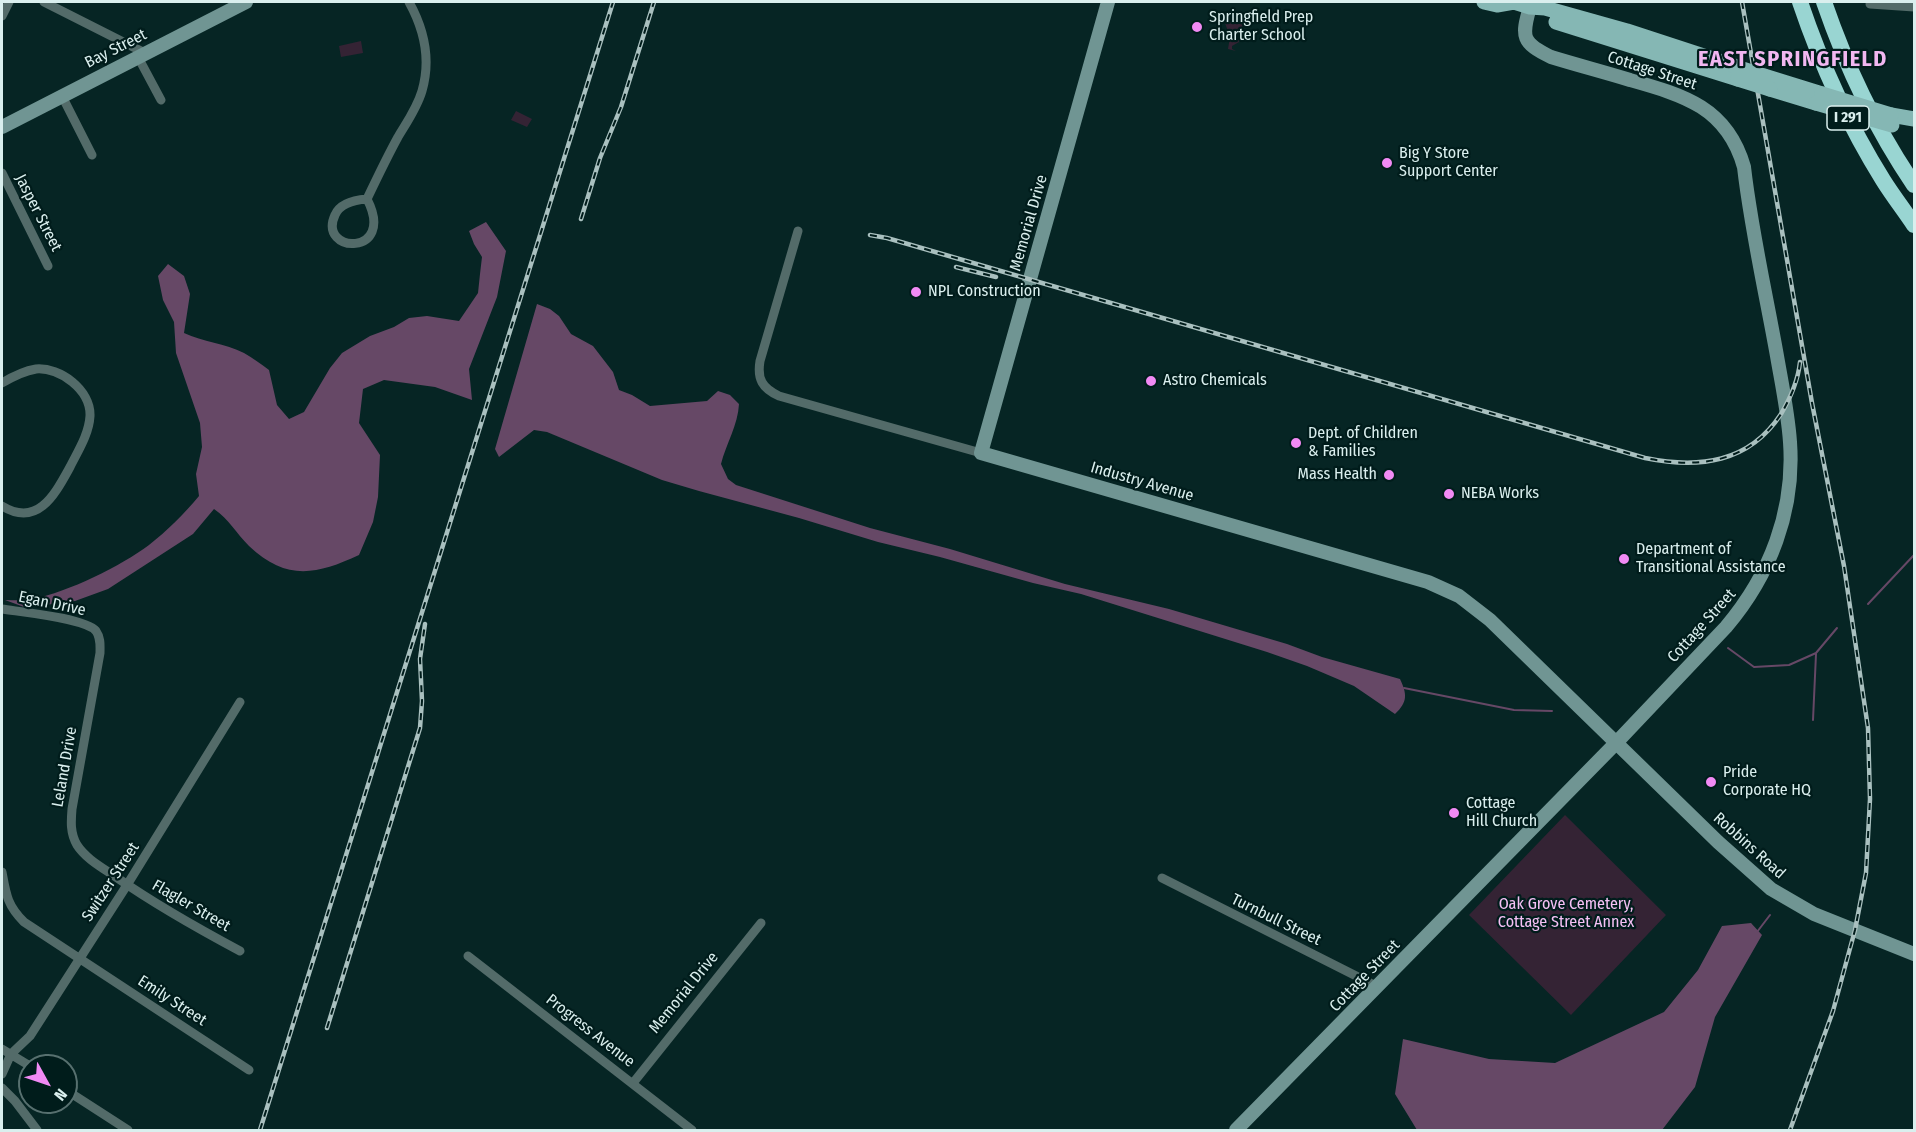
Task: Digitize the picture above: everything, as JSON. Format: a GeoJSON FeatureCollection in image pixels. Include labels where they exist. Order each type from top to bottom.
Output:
{"type":"FeatureCollection","features":[{"type":"Feature","properties":{"kind":"highway","name":"I 291"},"geometry":{"type":"LineString","coordinates":[[1800,2],[1814,42],[1843,109],[1884,181],[1914,225]]}},
{"type":"Feature","properties":{"kind":"highway","name":"I 291"},"geometry":{"type":"LineString","coordinates":[[1824,2],[1853,76],[1914,185]]}},
{"type":"Feature","properties":{"kind":"highway"},"geometry":{"type":"LineString","coordinates":[[1893,151],[1914,176]]}},
{"type":"Feature","properties":{"kind":"main road","name":"Bay Street"},"geometry":{"type":"LineString","coordinates":[[2,127],[242,2]]}},
{"type":"Feature","properties":{"kind":"main road","name":"Memorial Drive"},"geometry":{"type":"LineString","coordinates":[[981,453],[1108,2]]}},
{"type":"Feature","properties":{"kind":"main road"},"geometry":{"type":"LineString","coordinates":[[1484,2],[1497,5],[1514,2],[1530,7],[1543,18],[1767,82],[1892,120],[1914,129]]}},
{"type":"Feature","properties":{"kind":"main road","name":"Cottage Street"},"geometry":{"type":"LineString","coordinates":[[1236,1131],[1615,744],[1743,608],[1769,562],[1785,512],[1791,463],[1788,425],[1744,166],[1730,135],[1714,117],[1689,99],[1656,87],[1551,57],[1535,50],[1527,40],[1525,33],[1530,7]]}},
{"type":"Feature","properties":{"kind":"main road"},"geometry":{"type":"LineString","coordinates":[[1892,120],[1914,119]]}},
{"type":"Feature","properties":{"kind":"main road","name":"Industry Avenue"},"geometry":{"type":"LineString","coordinates":[[981,453],[1434,584],[1469,602],[1491,620],[1615,744]]}},
{"type":"Feature","properties":{"kind":"main road","name":"Robbins Road"},"geometry":{"type":"LineString","coordinates":[[1615,744],[1740,863],[1771,889],[1814,914],[1914,954]]}},
{"type":"Feature","properties":{"kind":"street"},"geometry":{"type":"LineString","coordinates":[[2,16],[9,2]]}},
{"type":"Feature","properties":{"kind":"street"},"geometry":{"type":"LineString","coordinates":[[44,2],[141,55],[161,100]]}},
{"type":"Feature","properties":{"kind":"street"},"geometry":{"type":"LineString","coordinates":[[367,199],[422,92],[426,63],[424,38],[409,2]]}},
{"type":"Feature","properties":{"kind":"street"},"geometry":{"type":"LineString","coordinates":[[1870,4],[1914,7]]}},
{"type":"Feature","properties":{"kind":"street"},"geometry":{"type":"LineString","coordinates":[[62,96],[92,155]]}},
{"type":"Feature","properties":{"kind":"street","name":"Jasper Street"},"geometry":{"type":"LineString","coordinates":[[2,173],[48,266]]}},
{"type":"Feature","properties":{"kind":"street"},"geometry":{"type":"LineString","coordinates":[[367,199],[373,210],[375,222],[371,235],[363,242],[349,245],[343,243],[334,232],[332,223],[335,213],[354,200],[367,199]]}},
{"type":"Feature","properties":{"kind":"street","name":"Industry Avenue"},"geometry":{"type":"LineString","coordinates":[[798,231],[760,361],[758,373],[764,385],[779,396],[981,453]]}},
{"type":"Feature","properties":{"kind":"street"},"geometry":{"type":"LineString","coordinates":[[2,382],[33,370],[57,373],[68,379],[80,391],[88,406],[90,417],[82,445],[53,496],[42,507],[34,511],[19,513],[2,506]]}},
{"type":"Feature","properties":{"kind":"street","name":"Egan Drive"},"geometry":{"type":"LineString","coordinates":[[2,609],[69,620],[87,625],[96,631]]}},
{"type":"Feature","properties":{"kind":"street","name":"Leland Drive"},"geometry":{"type":"LineString","coordinates":[[96,631],[100,639],[100,653],[71,823],[73,835],[85,855],[127,885]]}},
{"type":"Feature","properties":{"kind":"street","name":"Switzer Street"},"geometry":{"type":"LineString","coordinates":[[2,1074],[11,1054],[30,1036],[127,885],[240,702]]}},
{"type":"Feature","properties":{"kind":"street","name":"Emily Street"},"geometry":{"type":"LineString","coordinates":[[2,872],[6,896],[11,908],[33,929],[249,1070]]}},
{"type":"Feature","properties":{"kind":"street","name":"Turnbull Street"},"geometry":{"type":"LineString","coordinates":[[1162,878],[1378,987]]}},
{"type":"Feature","properties":{"kind":"street","name":"Flagler Street"},"geometry":{"type":"LineString","coordinates":[[127,885],[185,922],[240,951]]}},
{"type":"Feature","properties":{"kind":"street","name":"Memorial Drive"},"geometry":{"type":"LineString","coordinates":[[633,1083],[761,923]]}},
{"type":"Feature","properties":{"kind":"street","name":"Progress Avenue"},"geometry":{"type":"LineString","coordinates":[[468,956],[692,1131]]}},
{"type":"Feature","properties":{"kind":"street"},"geometry":{"type":"LineString","coordinates":[[2,1049],[18,1058]]}},
{"type":"Feature","properties":{"kind":"street"},"geometry":{"type":"LineString","coordinates":[[2,1088],[15,1101],[37,1131]]}},
{"type":"Feature","properties":{"kind":"street"},"geometry":{"type":"LineString","coordinates":[[78,1098],[128,1131]]}},
{"type":"Feature","properties":{"kind":"green space"},"geometry":{"type":"Polygon","coordinates":[[[1245,19],[1238,34],[1239,42],[1232,46],[1232,49],[1236,51],[1228,49],[1230,37],[1225,23],[1245,19]]]}},
{"type":"Feature","properties":{"kind":"green space"},"geometry":{"type":"Polygon","coordinates":[[[361,41],[363,53],[341,57],[339,46],[361,41]]]}},
{"type":"Feature","properties":{"kind":"green space"},"geometry":{"type":"Polygon","coordinates":[[[516,111],[532,119],[527,127],[511,120],[516,111]]]}},
{"type":"Feature","properties":{"kind":"green space","name":"Oak Grove Cemetery, Cottage Street Annex"},"geometry":{"type":"Polygon","coordinates":[[[1565,815],[1666,915],[1571,1015],[1469,915],[1565,815]]]}},
{"type":"Feature","properties":{"kind":"shaded area"},"geometry":{"type":"Polygon","coordinates":[[[486,222],[506,251],[497,297],[469,369],[472,400],[435,387],[384,380],[363,389],[359,423],[380,455],[378,497],[373,522],[359,555],[315,570],[289,570],[276,565],[249,546],[214,509],[193,534],[108,589],[75,601],[45,605],[24,607],[5,600],[26,600],[47,596],[109,569],[156,540],[199,496],[196,474],[202,447],[200,423],[176,353],[174,322],[163,300],[158,276],[168,264],[184,276],[190,294],[184,333],[237,350],[269,370],[277,405],[289,419],[304,412],[330,368],[342,353],[370,336],[394,327],[409,318],[427,316],[459,321],[478,293],[482,257],[469,231],[486,222]]]}},
{"type":"Feature","properties":{"kind":"shaded area"},"geometry":{"type":"Polygon","coordinates":[[[537,304],[550,309],[559,316],[571,334],[593,346],[613,372],[619,390],[650,406],[707,401],[718,391],[730,395],[739,404],[738,412],[721,464],[728,479],[736,485],[870,528],[950,549],[1065,584],[1169,609],[1400,679],[1405,694],[1404,702],[1395,714],[1354,686],[1267,652],[1081,594],[878,542],[662,480],[547,432],[534,430],[499,457],[495,449],[537,304]]]}},
{"type":"Feature","properties":{"kind":"shaded area"},"geometry":{"type":"Polygon","coordinates":[[[1751,923],[1762,935],[1715,1017],[1695,1087],[1662,1130],[1417,1130],[1395,1094],[1403,1039],[1489,1059],[1555,1063],[1664,1012],[1698,970],[1722,926],[1751,923]]]}},
{"type":"Feature","properties":{"kind":"waterway"},"geometry":{"type":"LineString","coordinates":[[1868,604],[1914,555]]}},
{"type":"Feature","properties":{"kind":"waterway"},"geometry":{"type":"LineString","coordinates":[[1728,648],[1754,667],[1789,665],[1816,653],[1837,628]]}},
{"type":"Feature","properties":{"kind":"waterway"},"geometry":{"type":"LineString","coordinates":[[1813,720],[1816,654]]}},
{"type":"Feature","properties":{"kind":"waterway"},"geometry":{"type":"LineString","coordinates":[[1404,688],[1514,710],[1552,711]]}},
{"type":"Feature","properties":{"kind":"waterway"},"geometry":{"type":"LineString","coordinates":[[1757,932],[1770,915]]}},
{"type":"Feature","properties":{"kind":"railway"},"geometry":{"type":"LineString","coordinates":[[260,1130],[613,2]]}},
{"type":"Feature","properties":{"kind":"railway"},"geometry":{"type":"LineString","coordinates":[[581,219],[600,158],[621,107],[654,2]]}},
{"type":"Feature","properties":{"kind":"railway"},"geometry":{"type":"LineString","coordinates":[[1742,2],[1812,403],[1844,566],[1868,728],[1870,799],[1866,873],[1855,930],[1833,1011],[1790,1130]]}},
{"type":"Feature","properties":{"kind":"railway"},"geometry":{"type":"LineString","coordinates":[[870,235],[887,238],[1645,458],[1665,461],[1703,462],[1738,452],[1754,443],[1781,414],[1798,376],[1800,362]]}},
{"type":"Feature","properties":{"kind":"railway"},"geometry":{"type":"LineString","coordinates":[[956,267],[996,277]]}},
{"type":"Feature","properties":{"kind":"railway"},"geometry":{"type":"LineString","coordinates":[[327,1028],[420,728],[422,701],[420,659],[425,624]]}},
{"type":"Feature","properties":{"kind":"place","name":"Springfield Prep Charter School"},"geometry":{"type":"Point","coordinates":[1197,27]}},
{"type":"Feature","properties":{"kind":"place","name":"Big Y Store Support Center"},"geometry":{"type":"Point","coordinates":[1387,163]}},
{"type":"Feature","properties":{"kind":"place","name":"NPL Construction"},"geometry":{"type":"Point","coordinates":[916,292]}},
{"type":"Feature","properties":{"kind":"place","name":"Astro Chemicals"},"geometry":{"type":"Point","coordinates":[1151,381]}},
{"type":"Feature","properties":{"kind":"place","name":"Dept. of Children & Families"},"geometry":{"type":"Point","coordinates":[1296,443]}},
{"type":"Feature","properties":{"kind":"place","name":"Mass Health"},"geometry":{"type":"Point","coordinates":[1389,475]}},
{"type":"Feature","properties":{"kind":"place","name":"NEBA Works"},"geometry":{"type":"Point","coordinates":[1449,494]}},
{"type":"Feature","properties":{"kind":"place","name":"Department of Transitional Assistance"},"geometry":{"type":"Point","coordinates":[1624,559]}},
{"type":"Feature","properties":{"kind":"place","name":"Pride Corporate HQ"},"geometry":{"type":"Point","coordinates":[1711,782]}},
{"type":"Feature","properties":{"kind":"place","name":"Cottage Hill Church"},"geometry":{"type":"Point","coordinates":[1454,813]}},
{"type":"Feature","properties":{"kind":"district","name":"EAST SPRINGFIELD"},"geometry":{"type":"Point","coordinates":[1793,60]}}]}
